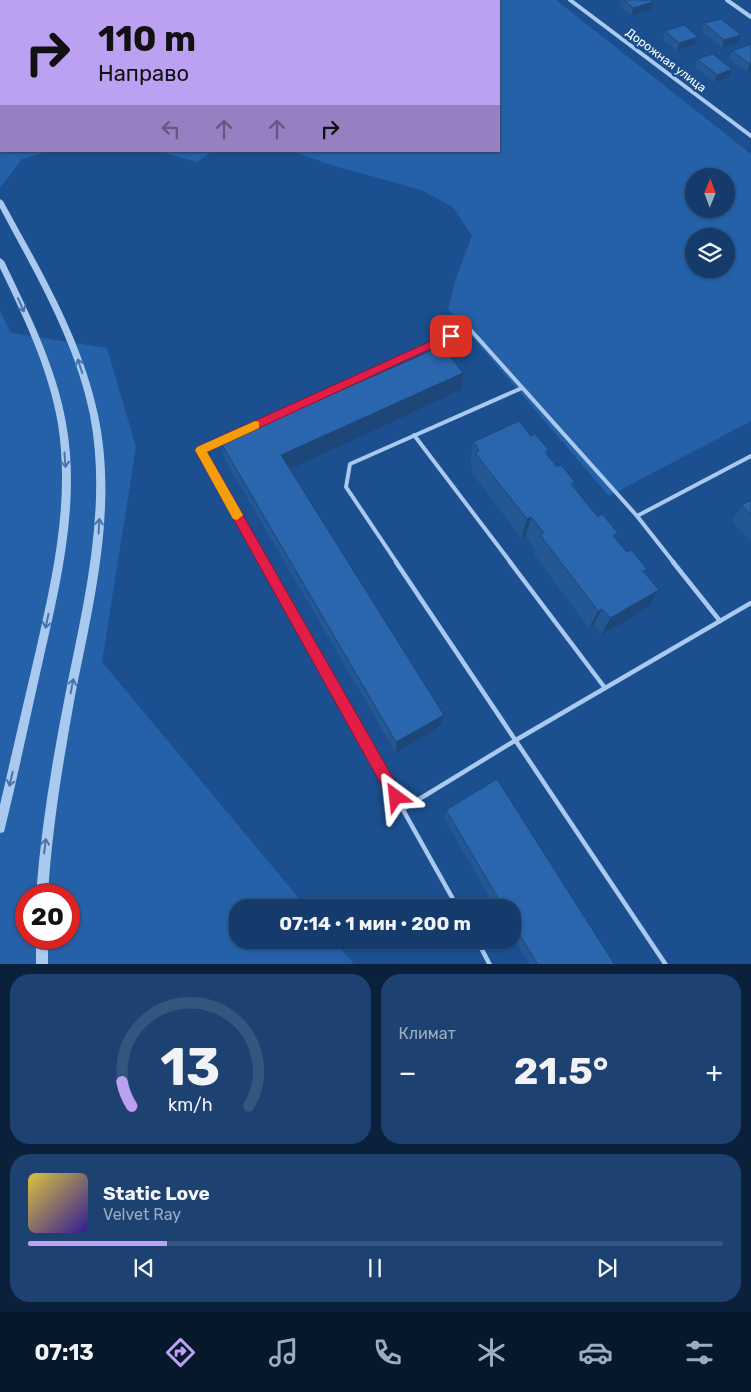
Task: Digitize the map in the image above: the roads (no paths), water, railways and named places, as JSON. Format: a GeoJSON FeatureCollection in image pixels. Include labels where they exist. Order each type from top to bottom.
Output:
{"type":"FeatureCollection","features":[{"type":"Feature","properties":{"kind":"street","name":"Дорожная улица"},"geometry":{"type":"LineString","coordinates":[[570,0],[751,136]]}},
{"type":"Feature","properties":{"kind":"street"},"geometry":{"type":"LineString","coordinates":[[727,0],[751,17]]}},
{"type":"Feature","properties":{"kind":"street"},"geometry":{"type":"LineString","coordinates":[[0,201],[75,349],[95,417],[100,472],[99,532],[60,749],[44,849],[42,884]]}},
{"type":"Feature","properties":{"kind":"street"},"geometry":{"type":"LineString","coordinates":[[0,261],[45,358],[62,425],[66,479],[64,534],[0,828]]}},
{"type":"Feature","properties":{"kind":"street"},"geometry":{"type":"LineString","coordinates":[[42,949],[42,964]]}},
{"type":"Feature","properties":{"kind":"lane"},"geometry":{"type":"LineString","coordinates":[[453,899],[201,450],[468,327],[637,516],[720,621]]}},
{"type":"Feature","properties":{"kind":"lane"},"geometry":{"type":"LineString","coordinates":[[522,388],[350,464],[346,487],[666,964]]}},
{"type":"Feature","properties":{"kind":"lane"},"geometry":{"type":"LineString","coordinates":[[414,435],[604,688]]}},
{"type":"Feature","properties":{"kind":"lane"},"geometry":{"type":"LineString","coordinates":[[637,516],[751,456]]}},
{"type":"Feature","properties":{"kind":"lane"},"geometry":{"type":"LineString","coordinates":[[403,809],[516,740],[751,603]]}},
{"type":"Feature","properties":{"kind":"lane"},"geometry":{"type":"LineString","coordinates":[[482,949],[490,964]]}}]}
